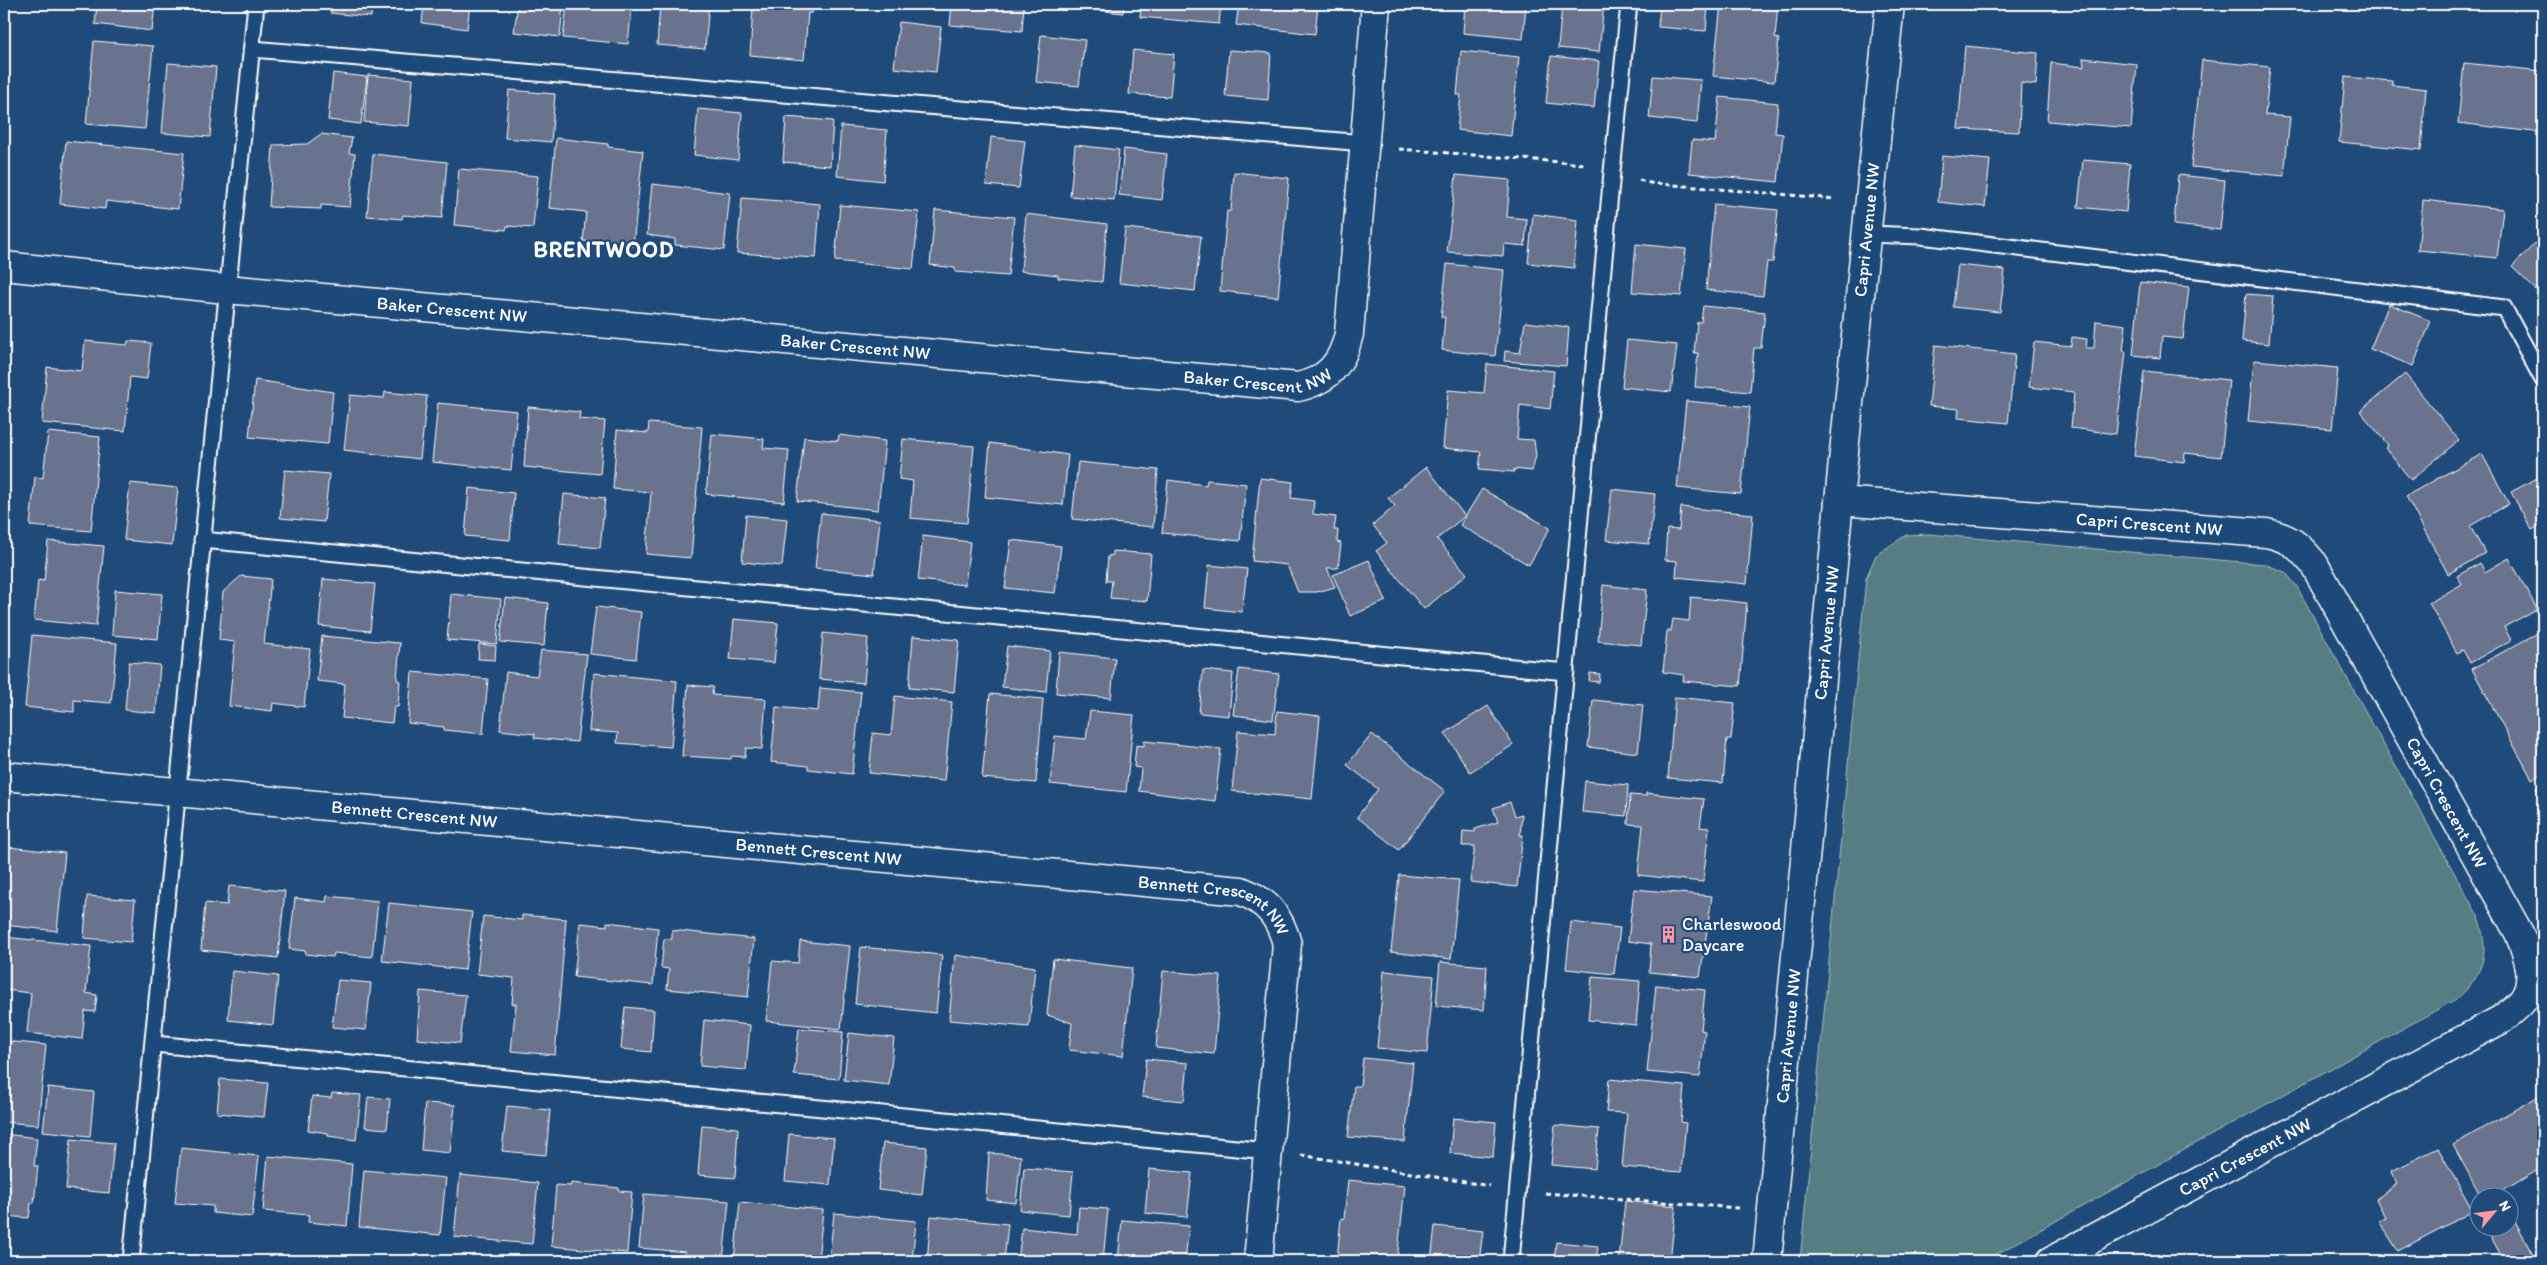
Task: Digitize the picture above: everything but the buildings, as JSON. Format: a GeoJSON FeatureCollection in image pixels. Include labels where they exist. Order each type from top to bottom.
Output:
{"type":"FeatureCollection","features":[{"type":"Feature","properties":{"kind":"street","name":"Baker Crescent NW"},"geometry":{"type":"LineString","coordinates":[[4,266],[226,290],[1298,387],[1314,383],[1328,374],[1339,363],[1346,350],[1349,334],[1376,4]]}},
{"type":"Feature","properties":{"kind":"street","name":"Capri Avenue NW"},"geometry":{"type":"LineString","coordinates":[[1768,1261],[1840,501],[1890,4]]}},
{"type":"Feature","properties":{"kind":"street","name":"Capri Crescent NW"},"geometry":{"type":"LineString","coordinates":[[1840,501],[2266,533],[2285,537],[2300,547],[2314,564],[2519,933],[2530,958],[2529,988],[2523,1001],[2502,1019],[2051,1261]]}},
{"type":"Feature","properties":{"kind":"street","name":"Bennett Crescent NW"},"geometry":{"type":"LineString","coordinates":[[4,776],[1241,891],[1265,903],[1274,913],[1283,928],[1287,944],[1258,1261]]}},
{"type":"Feature","properties":{"kind":"lane"},"geometry":{"type":"LineString","coordinates":[[131,1261],[154,1044],[226,290],[256,4]]}},
{"type":"Feature","properties":{"kind":"lane"},"geometry":{"type":"LineString","coordinates":[[1511,1261],[1629,4]]}},
{"type":"Feature","properties":{"kind":"lane"},"geometry":{"type":"LineString","coordinates":[[252,49],[1364,143]]}},
{"type":"Feature","properties":{"kind":"lane"},"geometry":{"type":"LineString","coordinates":[[1868,234],[1921,236],[2504,308],[2543,380]]}},
{"type":"Feature","properties":{"kind":"lane"},"geometry":{"type":"LineString","coordinates":[[202,540],[1566,672]]}},
{"type":"Feature","properties":{"kind":"lane"},"geometry":{"type":"LineString","coordinates":[[154,1044],[1268,1151]]}},
{"type":"Feature","properties":{"kind":"green space"},"geometry":{"type":"Polygon","coordinates":[[[1929,534],[2264,564],[2285,572],[2296,585],[2478,916],[2483,940],[2483,960],[2469,987],[2460,997],[1984,1261],[1800,1261],[1866,578],[1876,555],[1906,535],[1929,534]]]}},
{"type":"Feature","properties":{"kind":"place","name":"Charleswood Daycare"},"geometry":{"type":"Point","coordinates":[1668,934]}},
{"type":"Feature","properties":{"kind":"district","name":"BRENTWOOD"},"geometry":{"type":"Point","coordinates":[604,249]}}]}
